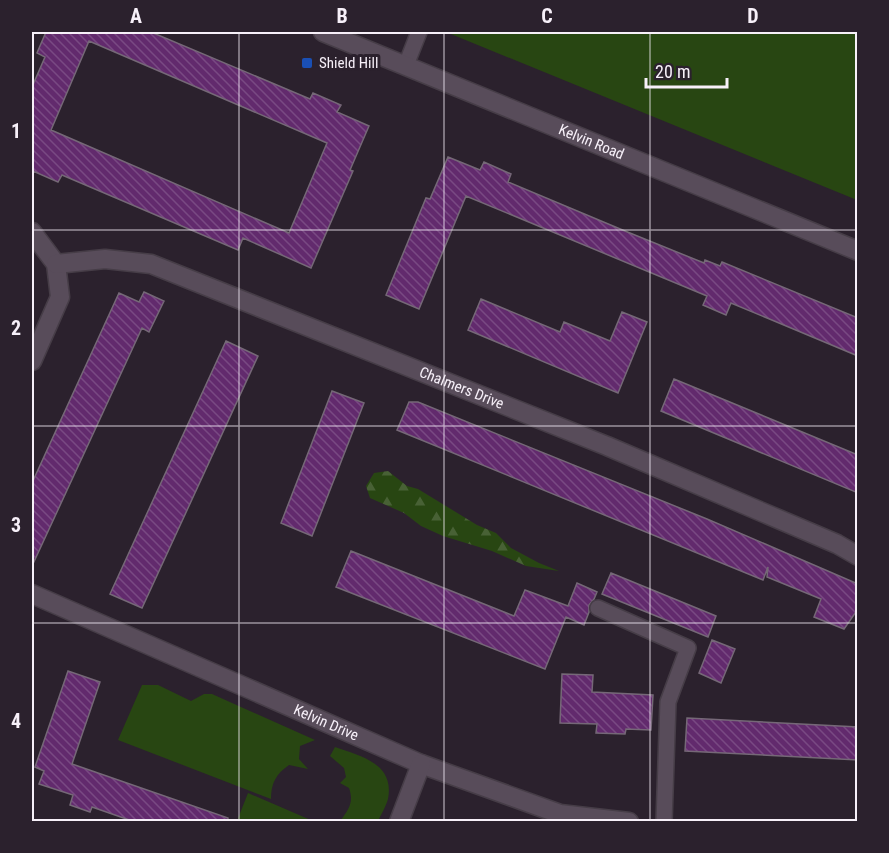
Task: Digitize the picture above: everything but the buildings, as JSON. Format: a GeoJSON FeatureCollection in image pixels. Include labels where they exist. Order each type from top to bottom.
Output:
{"type":"FeatureCollection","features":[{"type":"Feature","properties":{"kind":"street","name":"Kelvin Road"},"geometry":{"type":"LineString","coordinates":[[323,32],[858,251]]}},
{"type":"Feature","properties":{"kind":"street"},"geometry":{"type":"LineString","coordinates":[[32,232],[56,264],[60,297],[32,362]]}},
{"type":"Feature","properties":{"kind":"street","name":"Chalmers Drive"},"geometry":{"type":"LineString","coordinates":[[56,264],[105,259],[151,264],[606,446],[837,544],[858,556]]}},
{"type":"Feature","properties":{"kind":"street","name":"Kelvin Drive"},"geometry":{"type":"LineString","coordinates":[[32,594],[421,764],[560,814],[629,822]]}},
{"type":"Feature","properties":{"kind":"street"},"geometry":{"type":"LineString","coordinates":[[399,822],[421,764]]}},
{"type":"Feature","properties":{"kind":"lane"},"geometry":{"type":"LineString","coordinates":[[406,65],[419,32]]}},
{"type":"Feature","properties":{"kind":"lane"},"geometry":{"type":"LineString","coordinates":[[598,608],[688,648],[668,702],[664,822]]}},
{"type":"Feature","properties":{"kind":"green space"},"geometry":{"type":"Polygon","coordinates":[[[446,32],[857,32],[857,200],[446,32]]]}},
{"type":"Feature","properties":{"kind":"green space"},"geometry":{"type":"Polygon","coordinates":[[[388,471],[407,486],[418,489],[477,525],[496,533],[511,548],[559,571],[526,566],[492,551],[443,536],[421,526],[404,513],[370,498],[366,486],[374,473],[388,471]]]}},
{"type":"Feature","properties":{"kind":"green space"},"geometry":{"type":"Polygon","coordinates":[[[142,685],[158,685],[191,701],[204,694],[212,694],[315,740],[300,746],[299,759],[308,769],[289,765],[284,768],[273,784],[271,799],[118,740],[142,685]]]}},
{"type":"Feature","properties":{"kind":"green space"},"geometry":{"type":"Polygon","coordinates":[[[335,747],[374,763],[386,777],[389,787],[388,799],[378,821],[341,820],[348,809],[351,797],[349,788],[340,783],[346,777],[344,768],[330,756],[335,747]]]}},
{"type":"Feature","properties":{"kind":"green space"},"geometry":{"type":"Polygon","coordinates":[[[248,793],[313,821],[237,821],[248,793]]]}},
{"type":"Feature","properties":{"kind":"place","name":"Shield Hill"},"geometry":{"type":"Point","coordinates":[307,63]}}]}
